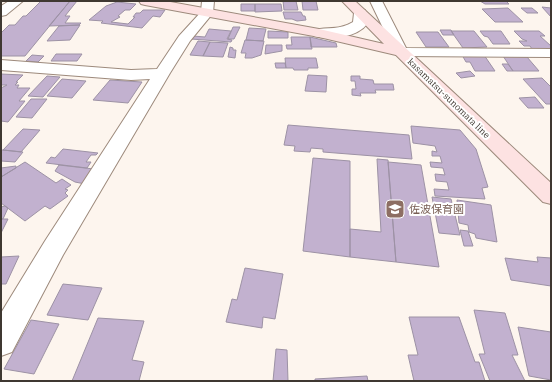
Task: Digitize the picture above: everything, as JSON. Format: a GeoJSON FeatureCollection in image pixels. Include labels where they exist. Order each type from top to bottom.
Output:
{"type":"FeatureCollection","features":[{"type":"Feature","properties":{"kind":"street"},"geometry":{"type":"LineString","coordinates":[[1,12],[17,1]]}},
{"type":"Feature","properties":{"kind":"street"},"geometry":{"type":"LineString","coordinates":[[145,1],[208,7],[401,52],[551,53]]}},
{"type":"Feature","properties":{"kind":"street"},"geometry":{"type":"LineString","coordinates":[[376,1],[401,52]]}},
{"type":"Feature","properties":{"kind":"street"},"geometry":{"type":"LineString","coordinates":[[1,341],[54,248],[162,73],[184,39],[208,7]]}},
{"type":"Feature","properties":{"kind":"street"},"geometry":{"type":"LineString","coordinates":[[319,34],[342,33],[352,30],[360,24],[354,7]]}},
{"type":"Feature","properties":{"kind":"street","name":"kasamatsu-sunomata line"},"geometry":{"type":"LineString","coordinates":[[354,7],[551,196]]}},
{"type":"Feature","properties":{"kind":"street"},"geometry":{"type":"LineString","coordinates":[[1,65],[131,75],[162,73]]}},
{"type":"Feature","properties":{"kind":"building"},"geometry":{"type":"Polygon","coordinates":[[[41,1],[70,1],[25,56],[1,56],[1,33],[9,25],[15,25],[41,1]]]}},
{"type":"Feature","properties":{"kind":"building"},"geometry":{"type":"Polygon","coordinates":[[[70,1],[77,1],[65,16],[70,16],[65,23],[81,23],[79,25],[49,26],[70,1]]]}},
{"type":"Feature","properties":{"kind":"building"},"geometry":{"type":"Polygon","coordinates":[[[283,1],[296,1],[298,10],[284,10],[283,1]]]}},
{"type":"Feature","properties":{"kind":"building"},"geometry":{"type":"Polygon","coordinates":[[[302,1],[316,1],[318,10],[303,10],[302,1]]]}},
{"type":"Feature","properties":{"kind":"building"},"geometry":{"type":"Polygon","coordinates":[[[480,1],[506,1],[509,4],[485,4],[480,1]]]}},
{"type":"Feature","properties":{"kind":"building"},"geometry":{"type":"Polygon","coordinates":[[[117,2],[136,4],[130,10],[125,10],[118,16],[120,17],[111,22],[128,24],[135,17],[133,17],[136,13],[140,13],[143,10],[165,10],[160,17],[153,16],[142,28],[89,20],[106,6],[117,2]]]}},
{"type":"Feature","properties":{"kind":"building"},"geometry":{"type":"Polygon","coordinates":[[[241,4],[255,4],[255,11],[241,11],[241,4]]]}},
{"type":"Feature","properties":{"kind":"building"},"geometry":{"type":"Polygon","coordinates":[[[255,4],[281,4],[282,11],[255,12],[255,4]]]}},
{"type":"Feature","properties":{"kind":"building"},"geometry":{"type":"Polygon","coordinates":[[[542,7],[551,8],[551,17],[542,7]]]}},
{"type":"Feature","properties":{"kind":"building"},"geometry":{"type":"Polygon","coordinates":[[[508,8],[523,22],[495,22],[482,9],[508,8]]]}},
{"type":"Feature","properties":{"kind":"building"},"geometry":{"type":"Polygon","coordinates":[[[521,8],[532,8],[538,13],[527,13],[521,8]]]}},
{"type":"Feature","properties":{"kind":"building"},"geometry":{"type":"Polygon","coordinates":[[[283,12],[301,12],[303,16],[305,16],[306,20],[297,21],[285,19],[283,12]]]}},
{"type":"Feature","properties":{"kind":"building"},"geometry":{"type":"Polygon","coordinates":[[[80,25],[70,40],[47,41],[59,26],[80,25]]]}},
{"type":"Feature","properties":{"kind":"building"},"geometry":{"type":"Polygon","coordinates":[[[233,27],[240,27],[234,39],[228,39],[233,27]]]}},
{"type":"Feature","properties":{"kind":"building"},"geometry":{"type":"Polygon","coordinates":[[[249,28],[266,29],[263,41],[246,40],[249,28]]]}},
{"type":"Feature","properties":{"kind":"building"},"geometry":{"type":"Polygon","coordinates":[[[209,29],[231,31],[227,39],[232,40],[231,42],[191,39],[193,36],[205,37],[209,29]]]}},
{"type":"Feature","properties":{"kind":"building"},"geometry":{"type":"Polygon","coordinates":[[[440,30],[451,30],[454,35],[443,35],[440,30]]]}},
{"type":"Feature","properties":{"kind":"building"},"geometry":{"type":"Polygon","coordinates":[[[268,31],[288,32],[288,38],[268,38],[268,31]]]}},
{"type":"Feature","properties":{"kind":"building"},"geometry":{"type":"Polygon","coordinates":[[[451,31],[474,31],[487,47],[463,48],[451,31]]]}},
{"type":"Feature","properties":{"kind":"building"},"geometry":{"type":"Polygon","coordinates":[[[480,31],[501,31],[510,44],[493,44],[488,37],[484,36],[480,31]]]}},
{"type":"Feature","properties":{"kind":"building"},"geometry":{"type":"Polygon","coordinates":[[[514,31],[539,31],[545,36],[540,36],[551,46],[551,49],[532,49],[530,46],[524,46],[519,41],[527,41],[522,39],[514,31]]]}},
{"type":"Feature","properties":{"kind":"building"},"geometry":{"type":"Polygon","coordinates":[[[416,32],[438,32],[449,47],[426,47],[416,32]]]}},
{"type":"Feature","properties":{"kind":"building"},"geometry":{"type":"Polygon","coordinates":[[[291,37],[310,37],[312,49],[287,49],[286,45],[292,45],[291,37]]]}},
{"type":"Feature","properties":{"kind":"building"},"geometry":{"type":"Polygon","coordinates":[[[310,37],[336,43],[337,47],[311,47],[310,37]]]}},
{"type":"Feature","properties":{"kind":"building"},"geometry":{"type":"Polygon","coordinates":[[[245,40],[264,41],[261,55],[252,58],[245,58],[246,53],[241,53],[245,40]]]}},
{"type":"Feature","properties":{"kind":"building"},"geometry":{"type":"Polygon","coordinates":[[[198,41],[210,42],[203,56],[190,55],[198,41]]]}},
{"type":"Feature","properties":{"kind":"building"},"geometry":{"type":"Polygon","coordinates":[[[210,42],[228,43],[223,57],[203,56],[210,42]]]}},
{"type":"Feature","properties":{"kind":"building"},"geometry":{"type":"Polygon","coordinates":[[[266,45],[282,45],[282,51],[265,54],[266,45]]]}},
{"type":"Feature","properties":{"kind":"building"},"geometry":{"type":"Polygon","coordinates":[[[230,47],[233,48],[233,50],[236,50],[235,58],[228,57],[230,47]]]}},
{"type":"Feature","properties":{"kind":"building"},"geometry":{"type":"Polygon","coordinates":[[[56,54],[82,54],[77,61],[51,61],[56,54]]]}},
{"type":"Feature","properties":{"kind":"building"},"geometry":{"type":"Polygon","coordinates":[[[32,55],[44,56],[38,62],[26,61],[32,55]]]}},
{"type":"Feature","properties":{"kind":"building"},"geometry":{"type":"Polygon","coordinates":[[[462,55],[484,55],[495,71],[475,71],[470,62],[466,62],[462,55]]]}},
{"type":"Feature","properties":{"kind":"building"},"geometry":{"type":"Polygon","coordinates":[[[503,56],[527,57],[539,71],[513,71],[503,56]]]}},
{"type":"Feature","properties":{"kind":"building"},"geometry":{"type":"Polygon","coordinates":[[[285,58],[316,58],[318,68],[294,70],[293,68],[286,68],[285,58]]]}},
{"type":"Feature","properties":{"kind":"building"},"geometry":{"type":"Polygon","coordinates":[[[275,63],[285,63],[286,68],[276,68],[275,63]]]}},
{"type":"Feature","properties":{"kind":"building"},"geometry":{"type":"Polygon","coordinates":[[[502,64],[508,64],[513,71],[507,71],[502,64]]]}},
{"type":"Feature","properties":{"kind":"building"},"geometry":{"type":"Polygon","coordinates":[[[470,71],[475,76],[461,78],[456,73],[470,71]]]}},
{"type":"Feature","properties":{"kind":"building"},"geometry":{"type":"Polygon","coordinates":[[[1,74],[23,75],[15,85],[19,85],[17,88],[30,88],[19,101],[25,101],[8,122],[1,121],[1,88],[7,85],[1,85],[1,74]]]}},
{"type":"Feature","properties":{"kind":"building"},"geometry":{"type":"Polygon","coordinates":[[[308,75],[327,76],[326,92],[305,91],[308,75]]]}},
{"type":"Feature","properties":{"kind":"building"},"geometry":{"type":"Polygon","coordinates":[[[47,76],[60,77],[43,97],[28,96],[47,76]]]}},
{"type":"Feature","properties":{"kind":"building"},"geometry":{"type":"Polygon","coordinates":[[[351,76],[360,76],[360,79],[373,80],[374,84],[393,84],[394,90],[375,90],[376,93],[360,93],[361,96],[352,95],[352,89],[356,89],[355,81],[351,81],[351,76]]]}},
{"type":"Feature","properties":{"kind":"building"},"geometry":{"type":"Polygon","coordinates":[[[542,78],[551,87],[551,104],[546,104],[523,79],[542,78]]]}},
{"type":"Feature","properties":{"kind":"building"},"geometry":{"type":"Polygon","coordinates":[[[62,79],[86,81],[72,98],[47,96],[62,79]]]}},
{"type":"Feature","properties":{"kind":"building"},"geometry":{"type":"Polygon","coordinates":[[[110,80],[142,82],[128,103],[93,100],[110,80]]]}},
{"type":"Feature","properties":{"kind":"building"},"geometry":{"type":"Polygon","coordinates":[[[535,97],[544,108],[528,108],[519,98],[535,97]]]}},
{"type":"Feature","properties":{"kind":"building"},"geometry":{"type":"Polygon","coordinates":[[[31,99],[47,99],[32,118],[16,117],[31,99]]]}},
{"type":"Feature","properties":{"kind":"building"},"geometry":{"type":"Polygon","coordinates":[[[288,125],[409,135],[412,159],[323,152],[323,149],[311,148],[310,152],[294,151],[295,146],[284,145],[288,125]]]}},
{"type":"Feature","properties":{"kind":"building"},"geometry":{"type":"Polygon","coordinates":[[[411,126],[460,130],[476,149],[488,187],[482,188],[485,199],[435,196],[434,189],[449,190],[447,182],[436,181],[435,174],[445,175],[443,168],[431,167],[430,162],[442,163],[440,156],[432,156],[432,151],[437,152],[435,146],[413,143],[411,126]]]}},
{"type":"Feature","properties":{"kind":"building"},"geometry":{"type":"Polygon","coordinates":[[[23,129],[40,130],[21,152],[3,150],[23,129]]]}},
{"type":"Feature","properties":{"kind":"building"},"geometry":{"type":"Polygon","coordinates":[[[63,149],[98,153],[96,155],[91,155],[86,162],[91,162],[87,168],[46,163],[51,157],[55,158],[63,149]]]}},
{"type":"Feature","properties":{"kind":"building"},"geometry":{"type":"Polygon","coordinates":[[[1,150],[23,152],[15,162],[1,161],[1,150]]]}},
{"type":"Feature","properties":{"kind":"building"},"geometry":{"type":"Polygon","coordinates":[[[313,158],[350,161],[350,257],[303,251],[313,158]]]}},
{"type":"Feature","properties":{"kind":"building"},"geometry":{"type":"Polygon","coordinates":[[[377,159],[388,160],[396,262],[350,257],[350,229],[381,232],[377,159]]]}},
{"type":"Feature","properties":{"kind":"building"},"geometry":{"type":"Polygon","coordinates":[[[25,162],[56,183],[62,179],[71,185],[65,189],[68,190],[65,193],[68,196],[50,209],[45,206],[25,221],[1,203],[1,177],[25,162]]]}},
{"type":"Feature","properties":{"kind":"building"},"geometry":{"type":"Polygon","coordinates":[[[388,162],[421,165],[439,267],[396,262],[388,162]]]}},
{"type":"Feature","properties":{"kind":"building"},"geometry":{"type":"Polygon","coordinates":[[[59,165],[94,169],[85,184],[75,182],[55,171],[59,165]]]}},
{"type":"Feature","properties":{"kind":"building"},"geometry":{"type":"Polygon","coordinates":[[[16,166],[16,168],[1,177],[1,168],[16,166]]]}},
{"type":"Feature","properties":{"kind":"building"},"geometry":{"type":"Polygon","coordinates":[[[432,197],[451,199],[460,235],[439,233],[432,197]]]}},
{"type":"Feature","properties":{"kind":"building"},"geometry":{"type":"Polygon","coordinates":[[[457,200],[491,205],[497,242],[476,238],[475,234],[469,232],[468,225],[459,223],[457,200]]]}},
{"type":"Feature","properties":{"kind":"building"},"geometry":{"type":"Polygon","coordinates":[[[5,206],[8,208],[3,219],[1,219],[1,207],[5,206]]]}},
{"type":"Feature","properties":{"kind":"building"},"geometry":{"type":"Polygon","coordinates":[[[1,219],[8,219],[1,233],[1,219]]]}},
{"type":"Feature","properties":{"kind":"building"},"geometry":{"type":"Polygon","coordinates":[[[460,230],[468,231],[473,246],[464,246],[460,230]]]}},
{"type":"Feature","properties":{"kind":"building"},"geometry":{"type":"Polygon","coordinates":[[[19,256],[6,284],[1,284],[1,257],[19,256]]]}},
{"type":"Feature","properties":{"kind":"building"},"geometry":{"type":"Polygon","coordinates":[[[537,257],[551,258],[551,286],[511,280],[505,258],[538,262],[537,257]]]}},
{"type":"Feature","properties":{"kind":"building"},"geometry":{"type":"Polygon","coordinates":[[[245,268],[283,274],[275,319],[263,317],[262,328],[226,322],[232,299],[237,300],[245,268]]]}},
{"type":"Feature","properties":{"kind":"building"},"geometry":{"type":"Polygon","coordinates":[[[63,284],[102,288],[88,320],[47,315],[63,284]]]}},
{"type":"Feature","properties":{"kind":"building"},"geometry":{"type":"Polygon","coordinates":[[[474,310],[505,313],[518,355],[512,355],[525,381],[490,381],[479,354],[485,354],[474,310]]]}},
{"type":"Feature","properties":{"kind":"building"},"geometry":{"type":"Polygon","coordinates":[[[409,317],[459,317],[475,362],[479,362],[485,381],[414,381],[408,355],[418,355],[409,317]]]}},
{"type":"Feature","properties":{"kind":"building"},"geometry":{"type":"Polygon","coordinates":[[[98,318],[144,321],[132,360],[144,362],[139,381],[72,381],[98,318]]]}},
{"type":"Feature","properties":{"kind":"building"},"geometry":{"type":"Polygon","coordinates":[[[31,320],[59,324],[34,374],[4,369],[31,320]]]}},
{"type":"Feature","properties":{"kind":"building"},"geometry":{"type":"Polygon","coordinates":[[[518,327],[551,332],[551,380],[529,376],[518,327]]]}},
{"type":"Feature","properties":{"kind":"building"},"geometry":{"type":"Polygon","coordinates":[[[276,349],[287,350],[288,381],[273,381],[276,349]]]}},
{"type":"Feature","properties":{"kind":"building"},"geometry":{"type":"Polygon","coordinates":[[[367,376],[368,381],[315,381],[315,379],[367,376]]]}},
{"type":"Feature","properties":{"kind":"place","name":"佐波保育園"},"geometry":{"type":"Point","coordinates":[395,209]}}]}
